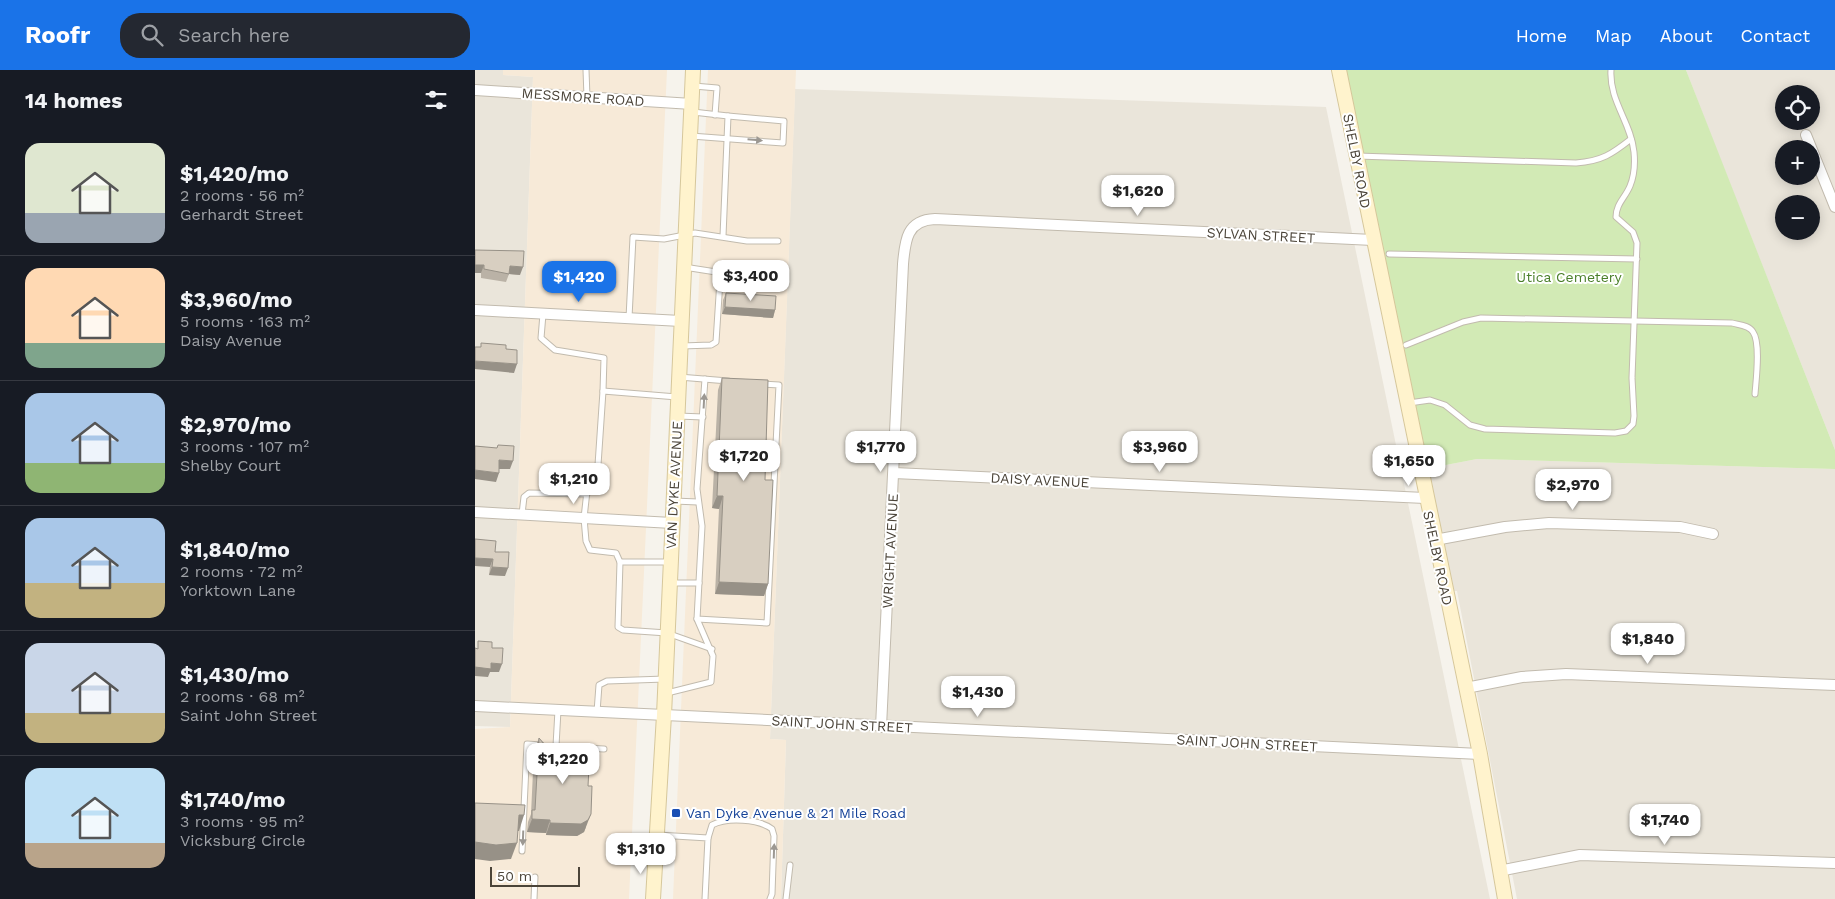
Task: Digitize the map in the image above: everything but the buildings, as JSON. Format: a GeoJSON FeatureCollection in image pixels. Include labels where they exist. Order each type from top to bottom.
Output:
{"type":"FeatureCollection","features":[{"type":"Feature","properties":{"kind":"street","name":"VAN DYKE AVENUE"},"geometry":{"type":"LineString","coordinates":[[653,899],[664,715],[693,70]]}},
{"type":"Feature","properties":{"kind":"street","name":"SHELBY ROAD"},"geometry":{"type":"LineString","coordinates":[[1339,70],[1425,498],[1480,754],[1505,899]]}},
{"type":"Feature","properties":{"kind":"street","name":"MESSMORE ROAD"},"geometry":{"type":"LineString","coordinates":[[475,90],[587,97],[692,108]]}},
{"type":"Feature","properties":{"kind":"street"},"geometry":{"type":"LineString","coordinates":[[1806,135],[1835,206]]}},
{"type":"Feature","properties":{"kind":"street","name":"SYLVAN STREET"},"geometry":{"type":"LineString","coordinates":[[912,228],[924,220],[935,219],[1373,240]]}},
{"type":"Feature","properties":{"kind":"street","name":"WRIGHT AVENUE"},"geometry":{"type":"LineString","coordinates":[[881,726],[903,264],[904,249],[912,228]]}},
{"type":"Feature","properties":{"kind":"street"},"geometry":{"type":"LineString","coordinates":[[475,310],[681,321]]}},
{"type":"Feature","properties":{"kind":"street","name":"DAISY AVENUE"},"geometry":{"type":"LineString","coordinates":[[893,473],[1425,498]]}},
{"type":"Feature","properties":{"kind":"street"},"geometry":{"type":"LineString","coordinates":[[475,512],[672,523]]}},
{"type":"Feature","properties":{"kind":"street"},"geometry":{"type":"LineString","coordinates":[[1435,540],[1505,527],[1549,523],[1679,527],[1713,534]]}},
{"type":"Feature","properties":{"kind":"street"},"geometry":{"type":"LineString","coordinates":[[1466,688],[1522,677],[1566,674],[1835,686]]}},
{"type":"Feature","properties":{"kind":"street","name":"SAINT JOHN STREET"},"geometry":{"type":"LineString","coordinates":[[475,706],[1480,754]]}},
{"type":"Feature","properties":{"kind":"street"},"geometry":{"type":"LineString","coordinates":[[1499,871],[1580,856],[1835,863]]}},
{"type":"Feature","properties":{"kind":"lane"},"geometry":{"type":"LineString","coordinates":[[586,70],[587,97]]}},
{"type":"Feature","properties":{"kind":"lane"},"geometry":{"type":"LineString","coordinates":[[1406,403],[1429,400],[1445,405],[1470,425],[1485,429],[1615,433],[1626,431],[1633,424],[1632,378],[1637,243],[1633,232],[1616,217],[1616,207],[1630,186],[1634,168],[1631,139],[1615,102],[1611,87],[1611,70]]}},
{"type":"Feature","properties":{"kind":"lane"},"geometry":{"type":"LineString","coordinates":[[693,86],[717,88],[715,115]]}},
{"type":"Feature","properties":{"kind":"lane"},"geometry":{"type":"LineString","coordinates":[[691,136],[726,137],[783,143],[784,121],[715,115],[692,108]]}},
{"type":"Feature","properties":{"kind":"lane"},"geometry":{"type":"LineString","coordinates":[[723,236],[728,116]]}},
{"type":"Feature","properties":{"kind":"lane"},"geometry":{"type":"LineString","coordinates":[[1356,156],[1577,163],[1591,162],[1609,156],[1631,139]]}},
{"type":"Feature","properties":{"kind":"lane"},"geometry":{"type":"LineString","coordinates":[[629,318],[633,237],[664,239],[695,233],[739,240],[778,241]]}},
{"type":"Feature","properties":{"kind":"lane"},"geometry":{"type":"LineString","coordinates":[[1389,254],[1637,259]]}},
{"type":"Feature","properties":{"kind":"lane"},"geometry":{"type":"LineString","coordinates":[[680,346],[711,345],[717,338],[718,274],[716,272],[684,267]]}},
{"type":"Feature","properties":{"kind":"lane"},"geometry":{"type":"LineString","coordinates":[[543,314],[541,338],[555,350],[604,358],[598,465],[587,482],[584,518],[588,549],[613,552],[619,555],[618,627],[623,630],[667,633],[712,650]]}},
{"type":"Feature","properties":{"kind":"lane"},"geometry":{"type":"LineString","coordinates":[[1406,345],[1463,322],[1481,318],[1732,323],[1745,326],[1753,332],[1757,342],[1755,394]]}},
{"type":"Feature","properties":{"kind":"lane"},"geometry":{"type":"LineString","coordinates":[[679,377],[733,382]]}},
{"type":"Feature","properties":{"kind":"lane"},"geometry":{"type":"LineString","coordinates":[[597,712],[599,685],[607,681],[665,686],[711,682],[712,650],[697,620],[702,526],[698,465],[705,379]]}},
{"type":"Feature","properties":{"kind":"lane"},"geometry":{"type":"LineString","coordinates":[[697,620],[767,622],[779,386],[751,383]]}},
{"type":"Feature","properties":{"kind":"lane"},"geometry":{"type":"LineString","coordinates":[[603,391],[678,397]]}},
{"type":"Feature","properties":{"kind":"lane"},"geometry":{"type":"LineString","coordinates":[[677,416],[703,417]]}},
{"type":"Feature","properties":{"kind":"lane"},"geometry":{"type":"LineString","coordinates":[[522,514],[524,497],[529,493],[587,494]]}},
{"type":"Feature","properties":{"kind":"lane"},"geometry":{"type":"LineString","coordinates":[[673,501],[699,502]]}},
{"type":"Feature","properties":{"kind":"lane"},"geometry":{"type":"LineString","coordinates":[[620,562],[670,562]]}},
{"type":"Feature","properties":{"kind":"lane"},"geometry":{"type":"LineString","coordinates":[[669,582],[699,583]]}},
{"type":"Feature","properties":{"kind":"lane"},"geometry":{"type":"LineString","coordinates":[[556,746],[558,710]]}},
{"type":"Feature","properties":{"kind":"lane"},"geometry":{"type":"LineString","coordinates":[[522,851],[527,744],[566,747]]}},
{"type":"Feature","properties":{"kind":"lane"},"geometry":{"type":"LineString","coordinates":[[576,747],[604,749]]}},
{"type":"Feature","properties":{"kind":"lane"},"geometry":{"type":"LineString","coordinates":[[705,899],[708,838],[712,825],[719,821],[759,822],[772,829],[774,836],[772,894],[770,899]]}},
{"type":"Feature","properties":{"kind":"lane"},"geometry":{"type":"LineString","coordinates":[[658,835],[708,838]]}},
{"type":"Feature","properties":{"kind":"lane"},"geometry":{"type":"LineString","coordinates":[[786,899],[790,865]]}},
{"type":"Feature","properties":{"kind":"lane"},"geometry":{"type":"LineString","coordinates":[[534,899],[535,877]]}},
{"type":"Feature","properties":{"kind":"shaded area"},"geometry":{"type":"Polygon","coordinates":[[[475,70],[503,70],[503,75],[533,77],[510,727],[475,726],[475,70]]]}},
{"type":"Feature","properties":{"kind":"shaded area"},"geometry":{"type":"Polygon","coordinates":[[[503,70],[667,70],[629,899],[475,899],[475,729],[510,727],[533,77],[503,75],[503,70]]]}},
{"type":"Feature","properties":{"kind":"shaded area"},"geometry":{"type":"Polygon","coordinates":[[[708,70],[796,70],[770,739],[786,740],[781,899],[673,899],[708,70]]]}},
{"type":"Feature","properties":{"kind":"shaded area"},"geometry":{"type":"Polygon","coordinates":[[[1686,70],[1835,70],[1835,450],[1709,130],[1686,70]]]}},
{"type":"Feature","properties":{"kind":"shaded area"},"geometry":{"type":"Polygon","coordinates":[[[795,89],[1326,107],[1490,899],[781,899],[786,740],[770,739],[795,89]]]}},
{"type":"Feature","properties":{"kind":"shaded area"},"geometry":{"type":"Polygon","coordinates":[[[1477,459],[1835,469],[1835,899],[1517,899],[1457,591],[1446,591],[1420,470],[1477,459]]]}},
{"type":"Feature","properties":{"kind":"green space","name":"Utica Cemetery"},"geometry":{"type":"Polygon","coordinates":[[[1339,70],[1686,70],[1835,450],[1835,469],[1477,459],[1420,470],[1339,70]]]}},
{"type":"Feature","properties":{"kind":"place","name":"Van Dyke Avenue & 21 Mile Road"},"geometry":{"type":"Point","coordinates":[676,813]}}]}
